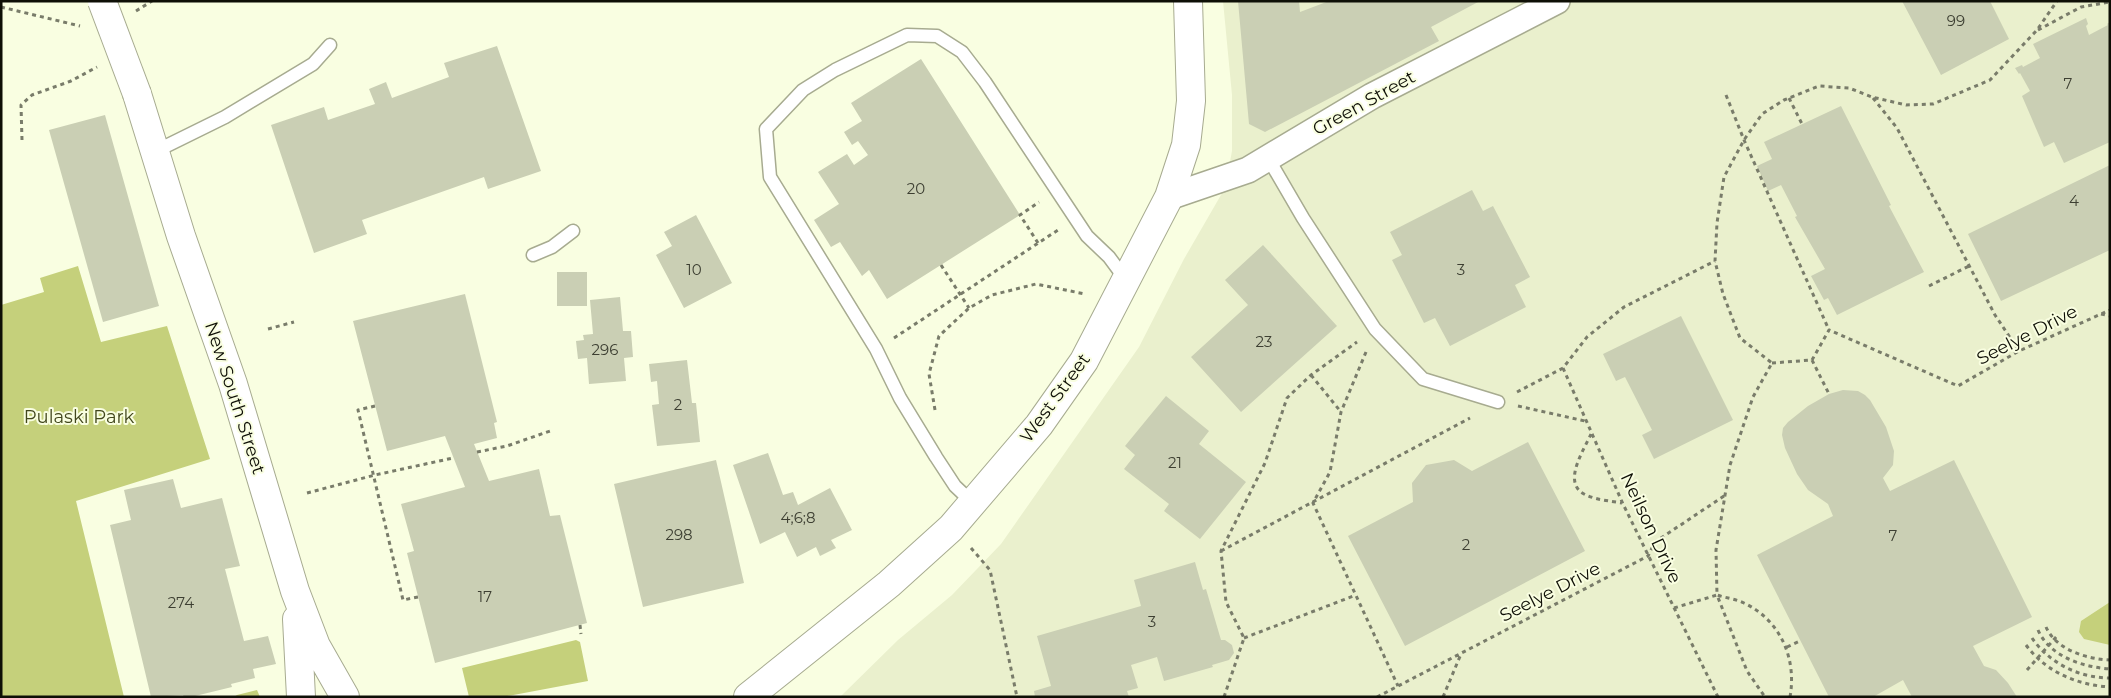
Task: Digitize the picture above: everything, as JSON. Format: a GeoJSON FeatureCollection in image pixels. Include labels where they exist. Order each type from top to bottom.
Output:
{"type":"FeatureCollection","features":[{"type":"Feature","properties":{"kind":"main road","name":"New South Street"},"geometry":{"type":"LineString","coordinates":[[102,1],[137,94],[181,236],[233,384],[295,590],[316,646],[345,697]]}},
{"type":"Feature","properties":{"kind":"main road","name":"West Street"},"geometry":{"type":"LineString","coordinates":[[748,697],[889,584],[951,528],[974,504],[1039,426],[1084,361],[1169,198],[1186,145],[1191,101],[1188,1]]}},
{"type":"Feature","properties":{"kind":"main road"},"geometry":{"type":"LineString","coordinates":[[295,590],[301,697]]}},
{"type":"Feature","properties":{"kind":"street","name":"Green Street"},"geometry":{"type":"LineString","coordinates":[[1169,198],[1248,170],[1372,96],[1556,1]]}},
{"type":"Feature","properties":{"kind":"lane"},"geometry":{"type":"LineString","coordinates":[[974,504],[950,479],[900,398],[876,349],[770,177],[766,129],[803,90],[835,70],[907,35],[938,36],[962,52],[985,82],[1087,236],[1109,257],[1126,280]]}},
{"type":"Feature","properties":{"kind":"lane"},"geometry":{"type":"LineString","coordinates":[[154,152],[225,118],[313,64],[330,45]]}},
{"type":"Feature","properties":{"kind":"lane"},"geometry":{"type":"LineString","coordinates":[[1268,158],[1303,218],[1375,329],[1423,379],[1498,402]]}},
{"type":"Feature","properties":{"kind":"lane"},"geometry":{"type":"LineString","coordinates":[[532,255],[552,247],[573,231]]}},
{"type":"Feature","properties":{"kind":"path"},"geometry":{"type":"LineString","coordinates":[[1812,360],[1772,363],[1740,338],[1723,294],[1715,261],[1717,223],[1724,177],[1744,140],[1762,114],[1789,98],[1819,86],[1849,88],[1872,98],[1906,105],[1933,104],[1990,80],[2037,30],[2057,1]]}},
{"type":"Feature","properties":{"kind":"path"},"geometry":{"type":"LineString","coordinates":[[2037,30],[2080,7],[2110,2]]}},
{"type":"Feature","properties":{"kind":"path"},"geometry":{"type":"LineString","coordinates":[[1,7],[81,26]]}},
{"type":"Feature","properties":{"kind":"path"},"geometry":{"type":"LineString","coordinates":[[22,140],[21,105],[32,95],[71,81],[98,66]]}},
{"type":"Feature","properties":{"kind":"path"},"geometry":{"type":"LineString","coordinates":[[1726,96],[1829,330],[1812,360]]}},
{"type":"Feature","properties":{"kind":"path"},"geometry":{"type":"LineString","coordinates":[[1789,98],[1802,124]]}},
{"type":"Feature","properties":{"kind":"path"},"geometry":{"type":"LineString","coordinates":[[1872,98],[1896,128],[1995,315],[2019,351]]}},
{"type":"Feature","properties":{"kind":"path"},"geometry":{"type":"LineString","coordinates":[[1038,243],[1020,215],[1056,191]]}},
{"type":"Feature","properties":{"kind":"path"},"geometry":{"type":"LineString","coordinates":[[876,349],[1075,218]]}},
{"type":"Feature","properties":{"kind":"path"},"geometry":{"type":"LineString","coordinates":[[1222,551],[1563,368],[1587,337],[1624,307],[1715,261]]}},
{"type":"Feature","properties":{"kind":"path"},"geometry":{"type":"LineString","coordinates":[[941,265],[969,308]]}},
{"type":"Feature","properties":{"kind":"path"},"geometry":{"type":"LineString","coordinates":[[1930,286],[1969,266]]}},
{"type":"Feature","properties":{"kind":"path"},"geometry":{"type":"LineString","coordinates":[[936,414],[929,374],[940,336],[969,308],[992,295],[1036,284],[1093,296]]}},
{"type":"Feature","properties":{"kind":"path","name":"Seelye Drive"},"geometry":{"type":"LineString","coordinates":[[1829,330],[1958,386],[2019,351],[2110,310]]}},
{"type":"Feature","properties":{"kind":"path"},"geometry":{"type":"LineString","coordinates":[[2101,314],[2110,316]]}},
{"type":"Feature","properties":{"kind":"path"},"geometry":{"type":"LineString","coordinates":[[268,329],[294,322]]}},
{"type":"Feature","properties":{"kind":"path"},"geometry":{"type":"LineString","coordinates":[[1224,697],[1244,638],[1226,602],[1222,551],[1265,463],[1287,398],[1311,375],[1375,329]]}},
{"type":"Feature","properties":{"kind":"path"},"geometry":{"type":"LineString","coordinates":[[1313,503],[1330,472],[1341,412],[1375,329]]}},
{"type":"Feature","properties":{"kind":"path"},"geometry":{"type":"LineString","coordinates":[[1812,360],[1829,394]]}},
{"type":"Feature","properties":{"kind":"path"},"geometry":{"type":"LineString","coordinates":[[1765,697],[1747,671],[1717,595],[1716,550],[1730,465],[1753,397],[1772,363]]}},
{"type":"Feature","properties":{"kind":"path","name":"Neilson Drive"},"geometry":{"type":"LineString","coordinates":[[1563,368],[1623,504],[1718,697]]}},
{"type":"Feature","properties":{"kind":"path"},"geometry":{"type":"LineString","coordinates":[[1311,375],[1341,412]]}},
{"type":"Feature","properties":{"kind":"path"},"geometry":{"type":"LineString","coordinates":[[1498,402],[1586,421]]}},
{"type":"Feature","properties":{"kind":"path"},"geometry":{"type":"LineString","coordinates":[[375,406],[358,410],[375,475],[403,600],[418,597]]}},
{"type":"Feature","properties":{"kind":"path"},"geometry":{"type":"LineString","coordinates":[[477,452],[507,446],[550,431]]}},
{"type":"Feature","properties":{"kind":"path"},"geometry":{"type":"LineString","coordinates":[[1592,434],[1574,473],[1576,486],[1584,494],[1623,504]]}},
{"type":"Feature","properties":{"kind":"path"},"geometry":{"type":"LineString","coordinates":[[307,493],[375,475],[453,458]]}},
{"type":"Feature","properties":{"kind":"path","name":"Seelye Drive"},"geometry":{"type":"LineString","coordinates":[[1377,697],[1648,556],[1655,542],[1724,496]]}},
{"type":"Feature","properties":{"kind":"path"},"geometry":{"type":"LineString","coordinates":[[1313,503],[1398,686]]}},
{"type":"Feature","properties":{"kind":"path"},"geometry":{"type":"LineString","coordinates":[[968,545],[990,570],[1017,697]]}},
{"type":"Feature","properties":{"kind":"path"},"geometry":{"type":"LineString","coordinates":[[1244,638],[1356,595]]}},
{"type":"Feature","properties":{"kind":"path"},"geometry":{"type":"LineString","coordinates":[[1674,608],[1717,595],[1744,603],[1768,620],[1787,647],[1793,679],[1790,697]]}},
{"type":"Feature","properties":{"kind":"path"},"geometry":{"type":"LineString","coordinates":[[580,625],[582,634]]}},
{"type":"Feature","properties":{"kind":"path"},"geometry":{"type":"LineString","coordinates":[[2046,627],[2054,639],[2082,655],[2110,660]]}},
{"type":"Feature","properties":{"kind":"path"},"geometry":{"type":"LineString","coordinates":[[2038,630],[2048,646],[2060,654],[2080,664],[2110,669]]}},
{"type":"Feature","properties":{"kind":"path"},"geometry":{"type":"LineString","coordinates":[[2027,670],[2057,636]]}},
{"type":"Feature","properties":{"kind":"path"},"geometry":{"type":"LineString","coordinates":[[2032,638],[2043,652],[2072,670],[2093,676],[2110,678]]}},
{"type":"Feature","properties":{"kind":"path"},"geometry":{"type":"LineString","coordinates":[[1787,647],[1800,641]]}},
{"type":"Feature","properties":{"kind":"path"},"geometry":{"type":"LineString","coordinates":[[2026,645],[2037,659],[2055,672],[2075,680],[2110,687]]}},
{"type":"Feature","properties":{"kind":"path"},"geometry":{"type":"LineString","coordinates":[[1443,697],[1461,654]]}},
{"type":"Feature","properties":{"kind":"shaded area"},"geometry":{"type":"Polygon","coordinates":[[[1223,1],[2110,1],[2110,697],[840,697],[898,640],[952,595],[1001,544],[1139,347],[1184,259],[1225,188],[1232,151],[1232,95],[1223,1]]]}},
{"type":"Feature","properties":{"kind":"green space","name":"Pulaski Park"},"geometry":{"type":"Polygon","coordinates":[[[78,266],[101,342],[167,326],[210,459],[76,501],[124,697],[1,697],[1,305],[44,292],[40,278],[78,266]]]}},
{"type":"Feature","properties":{"kind":"green space"},"geometry":{"type":"Polygon","coordinates":[[[2110,602],[2110,645],[2084,639],[2079,632],[2081,621],[2110,602]]]}},
{"type":"Feature","properties":{"kind":"green space"},"geometry":{"type":"Polygon","coordinates":[[[576,640],[580,642],[588,681],[502,697],[469,697],[462,668],[576,640]]]}},
{"type":"Feature","properties":{"kind":"green space"},"geometry":{"type":"Polygon","coordinates":[[[257,690],[260,697],[234,697],[237,695],[257,690]]]}},
{"type":"Feature","properties":{"kind":"building"},"geometry":{"type":"Polygon","coordinates":[[[1238,1],[1299,1],[1300,12],[1329,1],[1480,1],[1431,27],[1439,41],[1265,132],[1249,124],[1238,1]]]}},
{"type":"Feature","properties":{"kind":"building"},"geometry":{"type":"Polygon","coordinates":[[[1902,1],[1990,1],[2009,39],[1941,75],[1902,1]]]}},
{"type":"Feature","properties":{"kind":"building"},"geometry":{"type":"Polygon","coordinates":[[[2086,18],[2089,35],[2110,22],[2110,142],[2064,163],[2054,142],[2044,147],[2022,96],[2030,91],[2015,68],[2022,65],[2023,67],[2040,58],[2033,44],[2086,18]]]}},
{"type":"Feature","properties":{"kind":"building"},"geometry":{"type":"Polygon","coordinates":[[[497,46],[541,171],[488,189],[484,177],[362,220],[367,234],[314,253],[271,125],[324,107],[328,120],[375,104],[369,89],[386,82],[392,98],[449,77],[444,63],[497,46]]]}},
{"type":"Feature","properties":{"kind":"building"},"geometry":{"type":"Polygon","coordinates":[[[921,59],[1020,215],[887,299],[869,270],[862,276],[840,242],[831,247],[814,220],[839,204],[818,172],[847,154],[854,165],[868,155],[858,141],[852,145],[844,132],[862,121],[851,103],[921,59]]]}},
{"type":"Feature","properties":{"kind":"building"},"geometry":{"type":"Polygon","coordinates":[[[1841,106],[1891,205],[1889,206],[1924,272],[1837,315],[1828,298],[1824,300],[1811,276],[1825,269],[1795,217],[1797,216],[1781,185],[1768,191],[1757,166],[1772,159],[1764,142],[1841,106]]]}},
{"type":"Feature","properties":{"kind":"building"},"geometry":{"type":"Polygon","coordinates":[[[105,115],[159,306],[103,322],[49,130],[105,115]]]}},
{"type":"Feature","properties":{"kind":"building"},"geometry":{"type":"Polygon","coordinates":[[[2110,165],[2110,250],[2001,301],[1968,234],[2110,165]]]}},
{"type":"Feature","properties":{"kind":"building"},"geometry":{"type":"Polygon","coordinates":[[[1472,190],[1483,211],[1493,206],[1530,277],[1515,285],[1526,307],[1450,346],[1435,318],[1424,323],[1392,260],[1402,255],[1390,232],[1472,190]]]}},
{"type":"Feature","properties":{"kind":"building"},"geometry":{"type":"Polygon","coordinates":[[[696,215],[732,283],[684,308],[656,255],[672,246],[664,232],[696,215]]]}},
{"type":"Feature","properties":{"kind":"building"},"geometry":{"type":"Polygon","coordinates":[[[1263,245],[1337,326],[1241,412],[1191,357],[1248,305],[1225,280],[1263,245]]]}},
{"type":"Feature","properties":{"kind":"building"},"geometry":{"type":"Polygon","coordinates":[[[557,272],[587,272],[587,306],[557,306],[557,272]]]}},
{"type":"Feature","properties":{"kind":"building"},"geometry":{"type":"Polygon","coordinates":[[[465,294],[497,422],[494,423],[497,438],[474,444],[489,481],[539,469],[550,516],[560,515],[587,623],[435,663],[407,553],[414,551],[401,504],[465,487],[445,436],[387,451],[353,321],[465,294]]]}},
{"type":"Feature","properties":{"kind":"building"},"geometry":{"type":"Polygon","coordinates":[[[620,297],[623,331],[631,331],[633,357],[624,358],[626,381],[589,384],[587,358],[578,359],[576,341],[584,340],[583,335],[593,334],[590,300],[620,297]]]}},
{"type":"Feature","properties":{"kind":"building"},"geometry":{"type":"Polygon","coordinates":[[[1681,316],[1733,420],[1654,459],[1642,435],[1652,430],[1625,377],[1616,381],[1603,354],[1681,316]]]}},
{"type":"Feature","properties":{"kind":"building"},"geometry":{"type":"Polygon","coordinates":[[[687,360],[692,403],[696,403],[700,442],[657,446],[652,405],[659,404],[657,381],[651,382],[649,364],[687,360]]]}},
{"type":"Feature","properties":{"kind":"building"},"geometry":{"type":"Polygon","coordinates":[[[1843,390],[1858,391],[1865,395],[1886,427],[1894,451],[1893,465],[1883,478],[1890,491],[1954,460],[2032,617],[1973,646],[1984,666],[1996,670],[2017,697],[1912,697],[1903,680],[1873,697],[1829,697],[1757,555],[1833,516],[1828,504],[1808,490],[1797,474],[1785,448],[1782,435],[1783,428],[1788,422],[1808,406],[1829,394],[1843,390]]]}},
{"type":"Feature","properties":{"kind":"building"},"geometry":{"type":"Polygon","coordinates":[[[1166,396],[1209,431],[1199,444],[1246,482],[1200,539],[1164,511],[1169,504],[1124,469],[1135,455],[1125,446],[1166,396]]]}},
{"type":"Feature","properties":{"kind":"building"},"geometry":{"type":"Polygon","coordinates":[[[1528,442],[1585,551],[1405,646],[1348,536],[1413,502],[1412,483],[1426,465],[1454,460],[1472,471],[1528,442]]]}},
{"type":"Feature","properties":{"kind":"building"},"geometry":{"type":"Polygon","coordinates":[[[768,453],[783,495],[793,492],[798,505],[830,488],[852,530],[831,540],[836,548],[820,556],[816,547],[797,557],[785,532],[760,544],[733,465],[768,453]]]}},
{"type":"Feature","properties":{"kind":"building"},"geometry":{"type":"Polygon","coordinates":[[[716,460],[744,583],[643,607],[614,484],[716,460]]]}},
{"type":"Feature","properties":{"kind":"building"},"geometry":{"type":"Polygon","coordinates":[[[173,479],[181,508],[222,498],[240,566],[225,569],[244,641],[268,636],[276,664],[253,669],[255,678],[231,684],[232,687],[191,697],[184,697],[183,695],[151,697],[110,525],[131,520],[124,490],[173,479]]]}},
{"type":"Feature","properties":{"kind":"building"},"geometry":{"type":"Polygon","coordinates":[[[1195,562],[1203,590],[1206,589],[1221,640],[1225,640],[1232,645],[1234,653],[1229,660],[1212,665],[1213,667],[1164,681],[1157,657],[1131,665],[1138,688],[1127,691],[1129,697],[1035,697],[1034,691],[1051,686],[1037,636],[1141,606],[1134,580],[1195,562]]]}}]}
